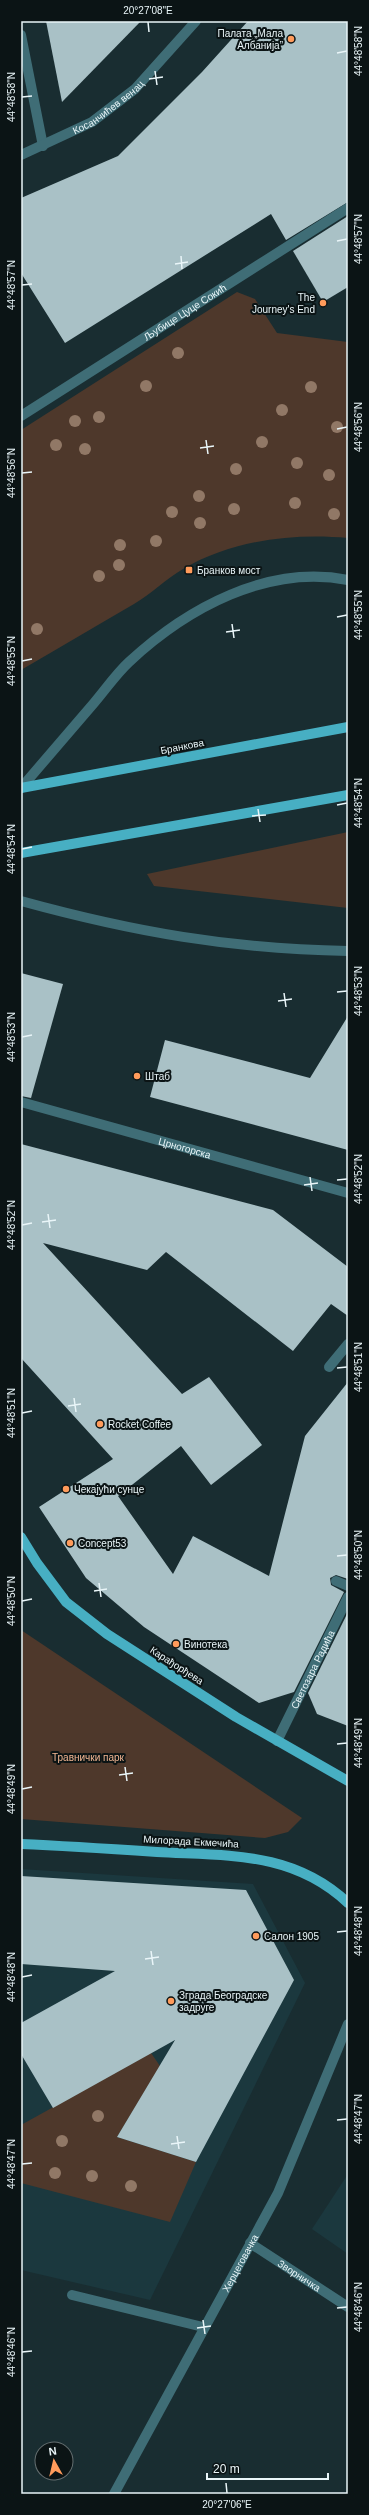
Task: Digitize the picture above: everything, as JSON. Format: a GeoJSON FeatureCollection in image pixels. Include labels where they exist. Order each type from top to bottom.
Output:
{"type":"FeatureCollection","features":[{"type":"Feature","properties":{"kind":"main road","name":"Бранкова"},"geometry":{"type":"LineString","coordinates":[[21,788],[348,727]]}},
{"type":"Feature","properties":{"kind":"main road"},"geometry":{"type":"LineString","coordinates":[[21,853],[348,795]]}},
{"type":"Feature","properties":{"kind":"main road","name":"Карађорђева"},"geometry":{"type":"LineString","coordinates":[[21,1537],[37,1563],[66,1602],[107,1634],[277,1741],[348,1781]]}},
{"type":"Feature","properties":{"kind":"main road","name":"Милорада Екмечића"},"geometry":{"type":"LineString","coordinates":[[21,1844],[246,1857],[302,1871],[330,1886],[348,1903]]}},
{"type":"Feature","properties":{"kind":"street","name":"Косанчићев венац"},"geometry":{"type":"LineString","coordinates":[[21,155],[92,122],[135,89],[196,21]]}},
{"type":"Feature","properties":{"kind":"street"},"geometry":{"type":"LineString","coordinates":[[21,35],[43,146]]}},
{"type":"Feature","properties":{"kind":"street","name":"Љубице Цуце Сокић"},"geometry":{"type":"LineString","coordinates":[[21,416],[348,208]]}},
{"type":"Feature","properties":{"kind":"street"},"geometry":{"type":"LineString","coordinates":[[21,788],[129,662],[176,624],[235,592],[274,581],[306,577],[348,580]]}},
{"type":"Feature","properties":{"kind":"street"},"geometry":{"type":"LineString","coordinates":[[21,901],[91,920],[184,938],[238,946],[348,951]]}},
{"type":"Feature","properties":{"kind":"street","name":"Црногорска"},"geometry":{"type":"LineString","coordinates":[[21,1102],[348,1193]]}},
{"type":"Feature","properties":{"kind":"street"},"geometry":{"type":"LineString","coordinates":[[329,1367],[348,1344]]}},
{"type":"Feature","properties":{"kind":"street"},"geometry":{"type":"LineString","coordinates":[[336,1581],[348,1586]]}},
{"type":"Feature","properties":{"kind":"street","name":"Светозара Радића"},"geometry":{"type":"LineString","coordinates":[[277,1741],[348,1597]]}},
{"type":"Feature","properties":{"kind":"street","name":"Херцеговачка"},"geometry":{"type":"LineString","coordinates":[[114,2494],[203,2327],[278,2192],[348,2024]]}},
{"type":"Feature","properties":{"kind":"street","name":"Зворничка"},"geometry":{"type":"LineString","coordinates":[[250,2243],[348,2307]]}},
{"type":"Feature","properties":{"kind":"street"},"geometry":{"type":"LineString","coordinates":[[72,2295],[203,2327]]}},
{"type":"Feature","properties":{"kind":"shaded area"},"geometry":{"type":"Polygon","coordinates":[[[21,1869],[253,1884],[305,1983],[150,2300],[21,2270],[21,1869]]]}},
{"type":"Feature","properties":{"kind":"shaded area"},"geometry":{"type":"Polygon","coordinates":[[[348,2174],[348,2254],[312,2229],[348,2174]]]}},
{"type":"Feature","properties":{"kind":"green space"},"geometry":{"type":"Polygon","coordinates":[[[237,292],[255,299],[277,333],[348,342],[348,538],[306,537],[263,541],[242,545],[202,559],[183,569],[134,604],[21,670],[21,430],[237,292]]]}},
{"type":"Feature","properties":{"kind":"green space"},"geometry":{"type":"Polygon","coordinates":[[[348,832],[348,908],[154,886],[147,874],[348,832]]]}},
{"type":"Feature","properties":{"kind":"green space","name":"Травнички парк"},"geometry":{"type":"Polygon","coordinates":[[[21,1630],[302,1818],[288,1832],[265,1838],[21,1819],[21,1630]]]}},
{"type":"Feature","properties":{"kind":"green space"},"geometry":{"type":"Polygon","coordinates":[[[151,2053],[160,2066],[117,2137],[196,2162],[170,2222],[21,2183],[21,2125],[151,2053]]]}},
{"type":"Feature","properties":{"kind":"building"},"geometry":{"type":"Polygon","coordinates":[[[46,21],[141,21],[62,102],[46,21]]]}},
{"type":"Feature","properties":{"kind":"building"},"geometry":{"type":"Polygon","coordinates":[[[248,21],[348,21],[348,202],[286,240],[271,214],[65,343],[21,273],[21,198],[118,156],[202,72],[248,21]]]}},
{"type":"Feature","properties":{"kind":"building"},"geometry":{"type":"Polygon","coordinates":[[[348,216],[348,287],[323,302],[293,251],[348,216]]]}},
{"type":"Feature","properties":{"kind":"building"},"geometry":{"type":"Polygon","coordinates":[[[21,973],[63,984],[31,1098],[21,1096],[21,973]]]}},
{"type":"Feature","properties":{"kind":"building"},"geometry":{"type":"Polygon","coordinates":[[[348,1016],[348,1150],[150,1097],[165,1040],[310,1078],[348,1016]]]}},
{"type":"Feature","properties":{"kind":"building"},"geometry":{"type":"Polygon","coordinates":[[[21,1144],[273,1210],[348,1267],[348,1316],[331,1304],[293,1351],[166,1252],[147,1270],[43,1243],[182,1394],[209,1377],[262,1445],[211,1485],[181,1446],[118,1496],[173,1574],[193,1536],[269,1576],[305,1436],[348,1382],[348,1579],[336,1575],[330,1578],[331,1585],[344,1592],[294,1692],[259,1703],[144,1627],[86,1578],[39,1507],[113,1459],[21,1358],[21,1144]]]}},
{"type":"Feature","properties":{"kind":"building"},"geometry":{"type":"Polygon","coordinates":[[[348,1612],[348,1726],[317,1714],[308,1693],[348,1612]]]}},
{"type":"Feature","properties":{"kind":"building","name":"Зграда Београдске задруге"},"geometry":{"type":"Polygon","coordinates":[[[21,1876],[246,1890],[294,1980],[196,2162],[117,2137],[175,2040],[53,2108],[21,2054],[21,2023],[115,1971],[21,1964],[21,1876]]]}},
{"type":"Feature","properties":{"kind":"place","name":"Палата „Мала Албанија”"},"geometry":{"type":"Point","coordinates":[291,39]}},
{"type":"Feature","properties":{"kind":"place","name":"The Journey's End"},"geometry":{"type":"Point","coordinates":[323,303]}},
{"type":"Feature","properties":{"kind":"place","name":"Бранков мост"},"geometry":{"type":"Point","coordinates":[189,570]}},
{"type":"Feature","properties":{"kind":"place","name":"Штаб"},"geometry":{"type":"Point","coordinates":[137,1076]}},
{"type":"Feature","properties":{"kind":"place","name":"Rocket Coffee"},"geometry":{"type":"Point","coordinates":[100,1424]}},
{"type":"Feature","properties":{"kind":"place","name":"Чекајући сунце"},"geometry":{"type":"Point","coordinates":[66,1489]}},
{"type":"Feature","properties":{"kind":"place","name":"Concept53"},"geometry":{"type":"Point","coordinates":[70,1543]}},
{"type":"Feature","properties":{"kind":"place","name":"Винотека"},"geometry":{"type":"Point","coordinates":[176,1644]}},
{"type":"Feature","properties":{"kind":"place","name":"Салон 1905"},"geometry":{"type":"Point","coordinates":[256,1936]}},
{"type":"Feature","properties":{"kind":"place","name":"Зграда Београдске задруге"},"geometry":{"type":"Point","coordinates":[171,2001]}}]}
